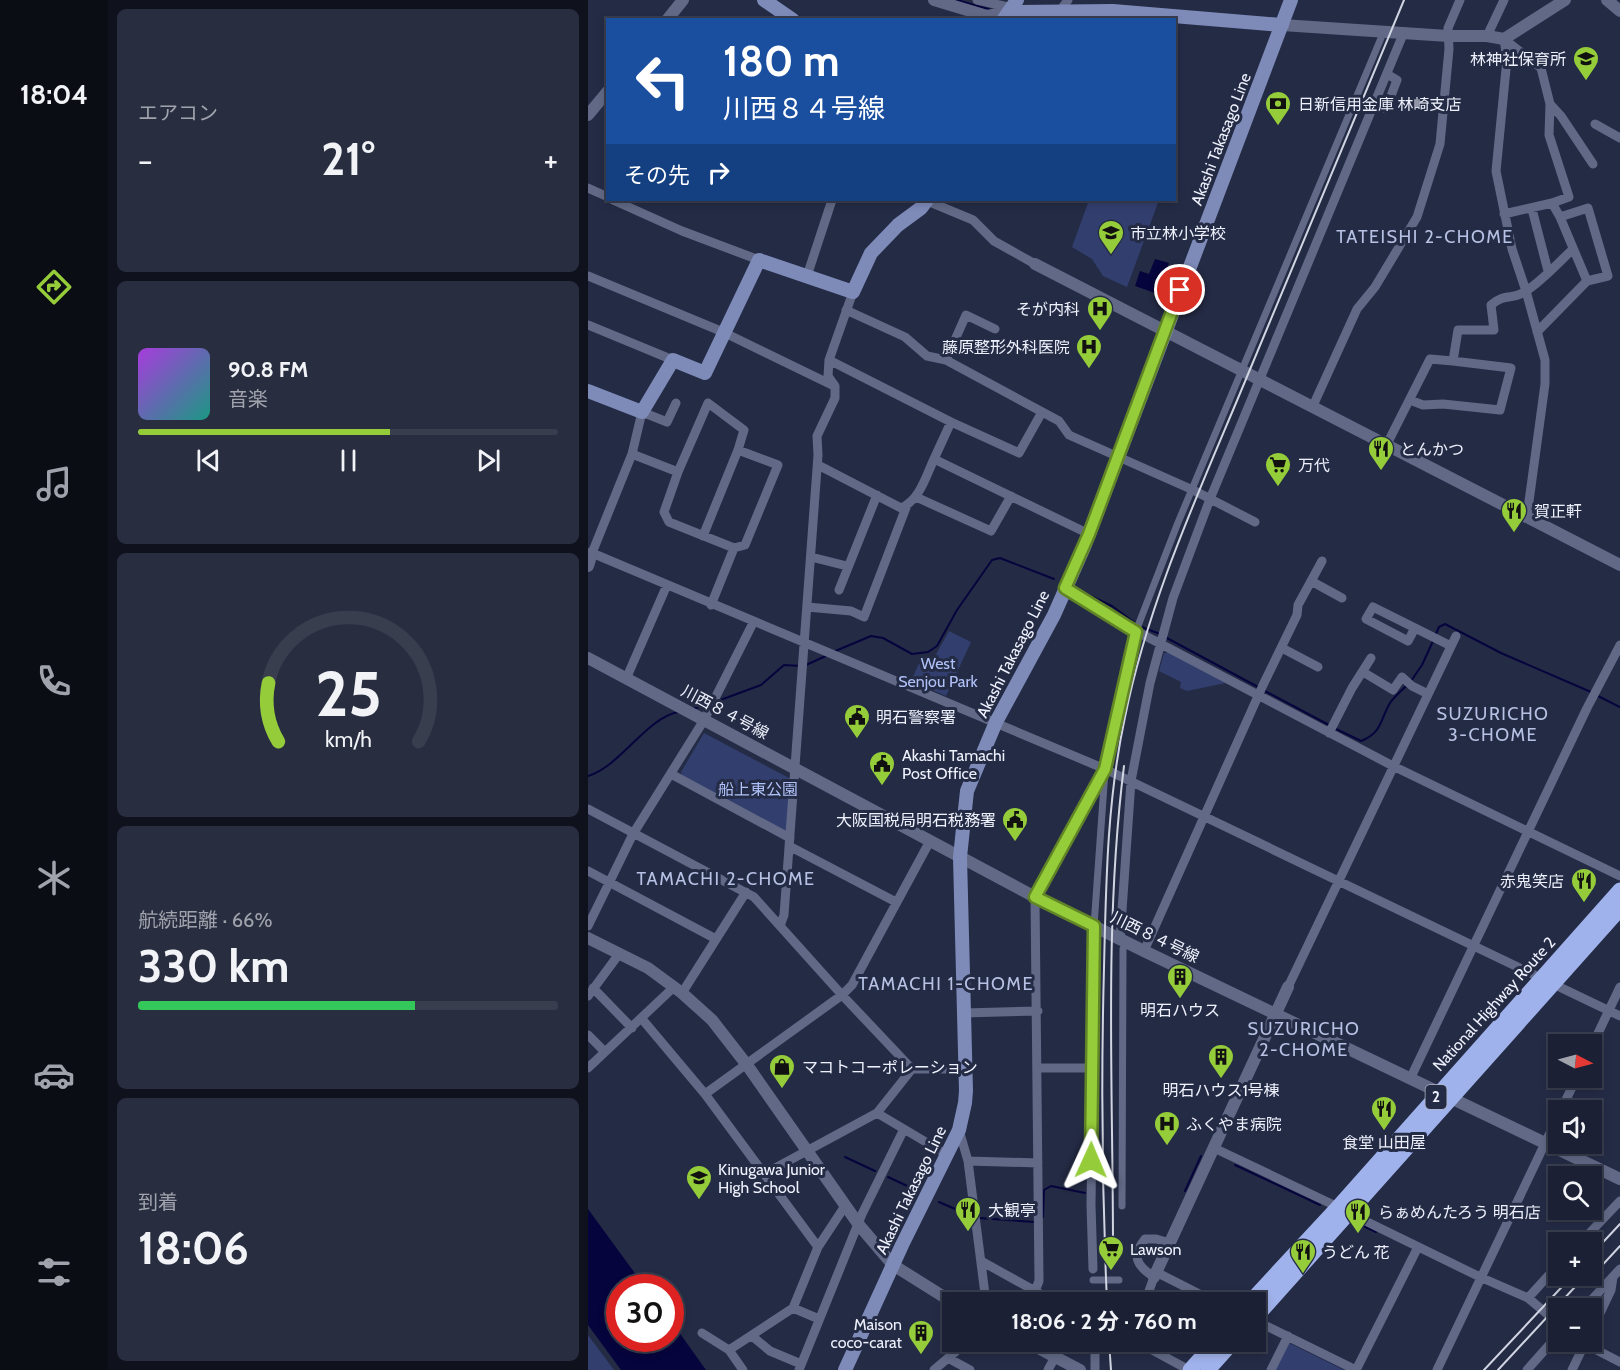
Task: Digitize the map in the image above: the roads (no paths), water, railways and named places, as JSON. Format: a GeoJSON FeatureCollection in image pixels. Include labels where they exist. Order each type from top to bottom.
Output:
{"type":"FeatureCollection","features":[{"type":"Feature","properties":{"kind":"highway","name":"National Highway Route 2"},"geometry":{"type":"LineString","coordinates":[[1266,1306],[1343,1210],[1546,982],[1620,891]]}},
{"type":"Feature","properties":{"kind":"highway","name":"National Highway Route 2"},"geometry":{"type":"LineString","coordinates":[[1546,982],[1620,909]]}},
{"type":"Feature","properties":{"kind":"highway","name":"National Highway Route 2"},"geometry":{"type":"LineString","coordinates":[[1260,1292],[1343,1210]]}},
{"type":"Feature","properties":{"kind":"highway"},"geometry":{"type":"LineString","coordinates":[[1190,1370],[1206,1352]]}},
{"type":"Feature","properties":{"kind":"highway"},"geometry":{"type":"LineString","coordinates":[[1208,1370],[1224,1352]]}},
{"type":"Feature","properties":{"kind":"main road"},"geometry":{"type":"LineString","coordinates":[[764,0],[790,18]]}},
{"type":"Feature","properties":{"kind":"main road","name":"Akashi Takasago Line"},"geometry":{"type":"LineString","coordinates":[[844,1370],[959,1130],[966,1103],[960,857],[967,791],[996,723],[1054,615],[1089,534],[1291,0]]}},
{"type":"Feature","properties":{"kind":"main road"},"geometry":{"type":"LineString","coordinates":[[1007,12],[1113,11],[1174,18]]}},
{"type":"Feature","properties":{"kind":"main road"},"geometry":{"type":"LineString","coordinates":[[1176,18],[1282,25]]}},
{"type":"Feature","properties":{"kind":"main road"},"geometry":{"type":"LineString","coordinates":[[588,392],[642,412],[673,360],[705,373],[759,260],[853,292],[871,253],[925,201]]}},
{"type":"Feature","properties":{"kind":"street"},"geometry":{"type":"LineString","coordinates":[[669,18],[683,0]]}},
{"type":"Feature","properties":{"kind":"street"},"geometry":{"type":"LineString","coordinates":[[934,0],[987,16],[1007,12]]}},
{"type":"Feature","properties":{"kind":"street"},"geometry":{"type":"LineString","coordinates":[[977,0],[1007,12]]}},
{"type":"Feature","properties":{"kind":"street"},"geometry":{"type":"LineString","coordinates":[[1059,12],[1068,0]]}},
{"type":"Feature","properties":{"kind":"street"},"geometry":{"type":"LineString","coordinates":[[1312,408],[1357,309],[1375,287],[1417,217],[1440,144],[1449,49],[1448,28],[1460,0]]}},
{"type":"Feature","properties":{"kind":"street"},"geometry":{"type":"LineString","coordinates":[[1487,36],[1504,0]]}},
{"type":"Feature","properties":{"kind":"street"},"geometry":{"type":"LineString","coordinates":[[1504,39],[1565,0]]}},
{"type":"Feature","properties":{"kind":"street"},"geometry":{"type":"LineString","coordinates":[[1607,0],[1620,11]]}},
{"type":"Feature","properties":{"kind":"street"},"geometry":{"type":"LineString","coordinates":[[1282,25],[1448,36],[1487,36],[1504,39],[1541,68],[1550,104],[1550,135],[1569,196],[1532,209],[1504,214]]}},
{"type":"Feature","properties":{"kind":"street"},"geometry":{"type":"LineString","coordinates":[[1093,1269],[1091,1205],[1094,926],[1105,769],[1136,632],[1146,612],[1177,525],[1384,31]]}},
{"type":"Feature","properties":{"kind":"street"},"geometry":{"type":"LineString","coordinates":[[1122,1206],[1123,940],[1131,781],[1150,683],[1173,598],[1210,498],[1404,32]]}},
{"type":"Feature","properties":{"kind":"street"},"geometry":{"type":"LineString","coordinates":[[1504,39],[1507,59],[1496,171],[1512,249],[1545,360],[1545,384],[1527,516]]}},
{"type":"Feature","properties":{"kind":"street"},"geometry":{"type":"LineString","coordinates":[[1386,109],[1397,80],[1387,74]]}},
{"type":"Feature","properties":{"kind":"street"},"geometry":{"type":"LineString","coordinates":[[588,115],[606,93]]}},
{"type":"Feature","properties":{"kind":"street"},"geometry":{"type":"LineString","coordinates":[[1550,104],[1561,116],[1593,164]]}},
{"type":"Feature","properties":{"kind":"street"},"geometry":{"type":"LineString","coordinates":[[1595,124],[1620,138]]}},
{"type":"Feature","properties":{"kind":"street"},"geometry":{"type":"LineString","coordinates":[[588,188],[606,196]]}},
{"type":"Feature","properties":{"kind":"street"},"geometry":{"type":"LineString","coordinates":[[615,201],[682,231],[759,260]]}},
{"type":"Feature","properties":{"kind":"street"},"geometry":{"type":"LineString","coordinates":[[807,276],[832,201]]}},
{"type":"Feature","properties":{"kind":"street"},"geometry":{"type":"LineString","coordinates":[[928,201],[973,220],[994,241],[1035,264],[1620,565]]}},
{"type":"Feature","properties":{"kind":"street"},"geometry":{"type":"LineString","coordinates":[[1552,203],[1587,281]]}},
{"type":"Feature","properties":{"kind":"street"},"geometry":{"type":"LineString","coordinates":[[1537,332],[1587,281],[1608,276],[1588,208],[1560,217]]}},
{"type":"Feature","properties":{"kind":"street"},"geometry":{"type":"LineString","coordinates":[[1532,209],[1548,271]]}},
{"type":"Feature","properties":{"kind":"street"},"geometry":{"type":"LineString","coordinates":[[1454,361],[1458,330],[1494,330],[1491,305],[1500,297],[1517,296],[1526,291],[1573,249]]}},
{"type":"Feature","properties":{"kind":"street"},"geometry":{"type":"LineString","coordinates":[[588,276],[723,332],[835,386]]}},
{"type":"Feature","properties":{"kind":"street"},"geometry":{"type":"LineString","coordinates":[[780,926],[784,915],[796,768],[818,465],[817,436],[835,398],[835,386],[828,376],[828,360],[853,292]]}},
{"type":"Feature","properties":{"kind":"street"},"geometry":{"type":"LineString","coordinates":[[846,310],[905,337],[927,356],[946,360],[1059,421],[1069,435],[1193,490],[1255,522]]}},
{"type":"Feature","properties":{"kind":"street"},"geometry":{"type":"LineString","coordinates":[[946,360],[966,315],[995,329]]}},
{"type":"Feature","properties":{"kind":"street"},"geometry":{"type":"LineString","coordinates":[[588,324],[673,360]]}},
{"type":"Feature","properties":{"kind":"street"},"geometry":{"type":"LineString","coordinates":[[1386,446],[1430,359],[1510,368],[1500,410],[1443,404],[1423,405],[1410,400]]}},
{"type":"Feature","properties":{"kind":"street"},"geometry":{"type":"LineString","coordinates":[[828,360],[951,422],[1019,453],[1042,412]]}},
{"type":"Feature","properties":{"kind":"street"},"geometry":{"type":"LineString","coordinates":[[676,403],[667,422],[642,412],[632,454],[590,560],[667,585],[1105,769],[1620,1016]]}},
{"type":"Feature","properties":{"kind":"street"},"geometry":{"type":"LineString","coordinates":[[703,536],[744,430],[708,403],[678,472],[664,512],[669,522],[703,536],[734,548],[745,545],[778,465],[738,450]]}},
{"type":"Feature","properties":{"kind":"street"},"geometry":{"type":"LineString","coordinates":[[818,465],[901,508],[916,497],[951,422]]}},
{"type":"Feature","properties":{"kind":"street"},"geometry":{"type":"LineString","coordinates":[[632,454],[678,472]]}},
{"type":"Feature","properties":{"kind":"street"},"geometry":{"type":"LineString","coordinates":[[934,459],[1089,534]]}},
{"type":"Feature","properties":{"kind":"street"},"geometry":{"type":"LineString","coordinates":[[839,590],[877,495]]}},
{"type":"Feature","properties":{"kind":"street"},"geometry":{"type":"LineString","coordinates":[[916,497],[991,531],[1011,496]]}},
{"type":"Feature","properties":{"kind":"street"},"geometry":{"type":"LineString","coordinates":[[807,608],[851,611],[864,617],[907,505]]}},
{"type":"Feature","properties":{"kind":"street"},"geometry":{"type":"LineString","coordinates":[[711,605],[734,548]]}},
{"type":"Feature","properties":{"kind":"street"},"geometry":{"type":"LineString","coordinates":[[811,557],[847,566]]}},
{"type":"Feature","properties":{"kind":"street"},"geometry":{"type":"LineString","coordinates":[[1144,951],[1263,685],[1297,615],[1298,604],[1322,561]]}},
{"type":"Feature","properties":{"kind":"street"},"geometry":{"type":"LineString","coordinates":[[1311,581],[1342,598]]}},
{"type":"Feature","properties":{"kind":"street"},"geometry":{"type":"LineString","coordinates":[[626,679],[667,585]]}},
{"type":"Feature","properties":{"kind":"street"},"geometry":{"type":"LineString","coordinates":[[1065,588],[1136,632],[1329,733],[1528,833],[1620,876]]}},
{"type":"Feature","properties":{"kind":"street"},"geometry":{"type":"LineString","coordinates":[[1415,628],[1408,641],[1366,619],[1373,607],[1415,628],[1451,646]]}},
{"type":"Feature","properties":{"kind":"street"},"geometry":{"type":"LineString","coordinates":[[588,926],[633,834],[671,774],[699,717],[753,622]]}},
{"type":"Feature","properties":{"kind":"street"},"geometry":{"type":"LineString","coordinates":[[1148,1292],[1287,987],[1456,636]]}},
{"type":"Feature","properties":{"kind":"street"},"geometry":{"type":"LineString","coordinates":[[1411,1077],[1594,694],[1620,645]]}},
{"type":"Feature","properties":{"kind":"street"},"geometry":{"type":"LineString","coordinates":[[1282,648],[1318,667]]}},
{"type":"Feature","properties":{"kind":"street","name":"川西８４号線"},"geometry":{"type":"LineString","coordinates":[[588,658],[1035,897],[1620,1179]]}},
{"type":"Feature","properties":{"kind":"street"},"geometry":{"type":"LineString","coordinates":[[1329,733],[1371,658]]}},
{"type":"Feature","properties":{"kind":"street"},"geometry":{"type":"LineString","coordinates":[[1363,672],[1393,690],[1402,677],[1428,694]]}},
{"type":"Feature","properties":{"kind":"street"},"geometry":{"type":"LineString","coordinates":[[981,1262],[1035,1292],[1039,1281],[1038,1011],[1035,897],[1105,769]]}},
{"type":"Feature","properties":{"kind":"street"},"geometry":{"type":"LineString","coordinates":[[671,774],[896,902]]}},
{"type":"Feature","properties":{"kind":"street"},"geometry":{"type":"LineString","coordinates":[[588,809],[753,897],[912,1069],[964,1069]]}},
{"type":"Feature","properties":{"kind":"street"},"geometry":{"type":"LineString","coordinates":[[705,1094],[842,995],[852,985],[930,841]]}},
{"type":"Feature","properties":{"kind":"street"},"geometry":{"type":"LineString","coordinates":[[588,871],[716,939]]}},
{"type":"Feature","properties":{"kind":"street"},"geometry":{"type":"LineString","coordinates":[[588,1068],[678,990],[716,939],[746,892]]}},
{"type":"Feature","properties":{"kind":"street"},"geometry":{"type":"LineString","coordinates":[[588,939],[648,968],[678,990],[712,1020],[747,1065],[859,1225],[893,1265],[942,1296]]}},
{"type":"Feature","properties":{"kind":"street"},"geometry":{"type":"LineString","coordinates":[[619,954],[590,992],[632,1028]]}},
{"type":"Feature","properties":{"kind":"street"},"geometry":{"type":"LineString","coordinates":[[1598,1034],[1620,987]]}},
{"type":"Feature","properties":{"kind":"street"},"geometry":{"type":"LineString","coordinates":[[964,1013],[1038,1011]]}},
{"type":"Feature","properties":{"kind":"street"},"geometry":{"type":"LineString","coordinates":[[642,1019],[705,1094],[818,1247]]}},
{"type":"Feature","properties":{"kind":"street"},"geometry":{"type":"LineString","coordinates":[[588,1035],[605,1052]]}},
{"type":"Feature","properties":{"kind":"street"},"geometry":{"type":"LineString","coordinates":[[1038,1068],[1093,1068]]}},
{"type":"Feature","properties":{"kind":"street"},"geometry":{"type":"LineString","coordinates":[[764,1174],[877,1113],[912,1069]]}},
{"type":"Feature","properties":{"kind":"street"},"geometry":{"type":"LineString","coordinates":[[877,1113],[946,1154]]}},
{"type":"Feature","properties":{"kind":"street"},"geometry":{"type":"LineString","coordinates":[[752,1336],[770,1351],[800,1367],[862,1214],[904,1129]]}},
{"type":"Feature","properties":{"kind":"street"},"geometry":{"type":"LineString","coordinates":[[959,1130],[968,1161],[985,1292]]}},
{"type":"Feature","properties":{"kind":"street"},"geometry":{"type":"LineString","coordinates":[[1437,1370],[1548,1137]]}},
{"type":"Feature","properties":{"kind":"street"},"geometry":{"type":"LineString","coordinates":[[1214,1148],[1528,1298],[1548,1315]]}},
{"type":"Feature","properties":{"kind":"street"},"geometry":{"type":"LineString","coordinates":[[968,1161],[1038,1163]]}},
{"type":"Feature","properties":{"kind":"street"},"geometry":{"type":"LineString","coordinates":[[1591,1232],[1620,1202]]}},
{"type":"Feature","properties":{"kind":"street"},"geometry":{"type":"LineString","coordinates":[[729,1350],[793,1308],[818,1247],[845,1206]]}},
{"type":"Feature","properties":{"kind":"street"},"geometry":{"type":"LineString","coordinates":[[1170,1243],[1145,1239],[1139,1246],[1137,1257],[1141,1268],[1194,1292]]}},
{"type":"Feature","properties":{"kind":"street"},"geometry":{"type":"LineString","coordinates":[[1266,1324],[1356,1370],[1418,1247]]}},
{"type":"Feature","properties":{"kind":"street"},"geometry":{"type":"LineString","coordinates":[[1593,1298],[1620,1269]]}},
{"type":"Feature","properties":{"kind":"street"},"geometry":{"type":"LineString","coordinates":[[1528,1298],[1548,1276]]}},
{"type":"Feature","properties":{"kind":"street"},"geometry":{"type":"LineString","coordinates":[[1602,1314],[1616,1292],[1613,1277]]}},
{"type":"Feature","properties":{"kind":"street"},"geometry":{"type":"LineString","coordinates":[[1093,1280],[1113,1281]]}},
{"type":"Feature","properties":{"kind":"street"},"geometry":{"type":"LineString","coordinates":[[793,1308],[819,1318]]}},
{"type":"Feature","properties":{"kind":"street"},"geometry":{"type":"LineString","coordinates":[[702,1333],[729,1350],[743,1370]]}},
{"type":"Feature","properties":{"kind":"street"},"geometry":{"type":"LineString","coordinates":[[1271,1370],[1288,1336]]}},
{"type":"Feature","properties":{"kind":"street"},"geometry":{"type":"LineString","coordinates":[[1527,1370],[1548,1346]]}},
{"type":"Feature","properties":{"kind":"street"},"geometry":{"type":"LineString","coordinates":[[934,1370],[955,1352]]}},
{"type":"Feature","properties":{"kind":"street"},"geometry":{"type":"LineString","coordinates":[[1045,1352],[1080,1370]]}},
{"type":"Feature","properties":{"kind":"street"},"geometry":{"type":"LineString","coordinates":[[1095,1352],[1095,1370]]}},
{"type":"Feature","properties":{"kind":"street"},"geometry":{"type":"LineString","coordinates":[[1156,1352],[1190,1370]]}},
{"type":"Feature","properties":{"kind":"street"},"geometry":{"type":"LineString","coordinates":[[1572,1370],[1579,1352]]}},
{"type":"Feature","properties":{"kind":"street"},"geometry":{"type":"LineString","coordinates":[[1602,1352],[1620,1362]]}},
{"type":"Feature","properties":{"kind":"street"},"geometry":{"type":"LineString","coordinates":[[1048,1370],[1055,1357]]}},
{"type":"Feature","properties":{"kind":"street"},"geometry":{"type":"LineString","coordinates":[[948,1358],[970,1370]]}},
{"type":"Feature","properties":{"kind":"waterway"},"geometry":{"type":"LineString","coordinates":[[957,0],[991,10]]}},
{"type":"Feature","properties":{"kind":"waterway"},"geometry":{"type":"LineString","coordinates":[[833,652],[871,636],[883,638],[912,654],[928,652],[937,646],[957,610],[992,560],[1000,558],[1054,579]]}},
{"type":"Feature","properties":{"kind":"waterway"},"geometry":{"type":"LineString","coordinates":[[1078,590],[1112,606],[1139,626],[1160,634]]}},
{"type":"Feature","properties":{"kind":"waterway"},"geometry":{"type":"LineString","coordinates":[[1435,636],[1439,627],[1445,624],[1501,653],[1591,692]]}},
{"type":"Feature","properties":{"kind":"waterway"},"geometry":{"type":"LineString","coordinates":[[1165,637],[1258,687]]}},
{"type":"Feature","properties":{"kind":"waterway"},"geometry":{"type":"LineString","coordinates":[[1411,681],[1422,665],[1433,641]]}},
{"type":"Feature","properties":{"kind":"waterway"},"geometry":{"type":"LineString","coordinates":[[806,665],[828,655]]}},
{"type":"Feature","properties":{"kind":"waterway"},"geometry":{"type":"LineString","coordinates":[[715,702],[761,685],[784,665],[801,666]]}},
{"type":"Feature","properties":{"kind":"waterway"},"geometry":{"type":"LineString","coordinates":[[1334,728],[1361,741],[1368,738],[1377,730],[1392,701],[1407,685]]}},
{"type":"Feature","properties":{"kind":"waterway"},"geometry":{"type":"LineString","coordinates":[[1263,690],[1329,725]]}},
{"type":"Feature","properties":{"kind":"waterway"},"geometry":{"type":"LineString","coordinates":[[1596,695],[1620,707]]}},
{"type":"Feature","properties":{"kind":"waterway"},"geometry":{"type":"LineString","coordinates":[[692,709],[707,705]]}},
{"type":"Feature","properties":{"kind":"waterway"},"geometry":{"type":"LineString","coordinates":[[588,776],[612,762],[655,723],[678,712]]}},
{"type":"Feature","properties":{"kind":"waterway"},"geometry":{"type":"LineString","coordinates":[[1185,1191],[1201,1156]]}},
{"type":"Feature","properties":{"kind":"waterway"},"geometry":{"type":"LineString","coordinates":[[845,1157],[875,1171]]}},
{"type":"Feature","properties":{"kind":"waterway"},"geometry":{"type":"LineString","coordinates":[[1235,1165],[1320,1205]]}},
{"type":"Feature","properties":{"kind":"waterway"},"geometry":{"type":"LineString","coordinates":[[888,1177],[916,1190]]}},
{"type":"Feature","properties":{"kind":"waterway"},"geometry":{"type":"LineString","coordinates":[[1043,1217],[1044,1190],[1051,1186],[1085,1193]]}},
{"type":"Feature","properties":{"kind":"waterway"},"geometry":{"type":"LineString","coordinates":[[939,1202],[969,1215]]}},
{"type":"Feature","properties":{"kind":"waterway"},"geometry":{"type":"LineString","coordinates":[[979,1218],[1035,1222]]}},
{"type":"Feature","properties":{"kind":"waterway"},"geometry":{"type":"LineString","coordinates":[[1355,1222],[1376,1232]]}},
{"type":"Feature","properties":{"kind":"railway"},"geometry":{"type":"LineString","coordinates":[[1107,1292],[1102,1093],[1108,842],[1114,779],[1134,676],[1173,557],[1404,0]]}},
{"type":"Feature","properties":{"kind":"railway"},"geometry":{"type":"LineString","coordinates":[[1113,1246],[1112,945],[1118,825],[1124,766]]}},
{"type":"Feature","properties":{"kind":"railway"},"geometry":{"type":"LineString","coordinates":[[1602,1243],[1620,1224]]}},
{"type":"Feature","properties":{"kind":"railway"},"geometry":{"type":"LineString","coordinates":[[1602,1265],[1620,1246]]}},
{"type":"Feature","properties":{"kind":"railway"},"geometry":{"type":"LineString","coordinates":[[1484,1370],[1563,1286]]}},
{"type":"Feature","properties":{"kind":"railway"},"geometry":{"type":"LineString","coordinates":[[1498,1370],[1576,1286]]}},
{"type":"Feature","properties":{"kind":"railway"},"geometry":{"type":"LineString","coordinates":[[1110,1352],[1111,1370]]}},
{"type":"Feature","properties":{"kind":"place","name":"林神社保育所"},"geometry":{"type":"Point","coordinates":[1586,82]}},
{"type":"Feature","properties":{"kind":"place","name":"日新信用金庫 林崎支店"},"geometry":{"type":"Point","coordinates":[1278,127]}},
{"type":"Feature","properties":{"kind":"place","name":"市立林小学校"},"geometry":{"type":"Point","coordinates":[1111,256]}},
{"type":"Feature","properties":{"kind":"place","name":"そが内科"},"geometry":{"type":"Point","coordinates":[1100,332]}},
{"type":"Feature","properties":{"kind":"place","name":"藤原整形外科医院"},"geometry":{"type":"Point","coordinates":[1089,370]}},
{"type":"Feature","properties":{"kind":"place","name":"とんかつ"},"geometry":{"type":"Point","coordinates":[1381,472]}},
{"type":"Feature","properties":{"kind":"place","name":"万代"},"geometry":{"type":"Point","coordinates":[1278,488]}},
{"type":"Feature","properties":{"kind":"place","name":"賀正軒"},"geometry":{"type":"Point","coordinates":[1514,534]}},
{"type":"Feature","properties":{"kind":"place","name":"明石警察署"},"geometry":{"type":"Point","coordinates":[857,740]}},
{"type":"Feature","properties":{"kind":"place","name":"Akashi Tamachi Post Office"},"geometry":{"type":"Point","coordinates":[882,787]}},
{"type":"Feature","properties":{"kind":"place","name":"大阪国税局明石税務署"},"geometry":{"type":"Point","coordinates":[1015,843]}},
{"type":"Feature","properties":{"kind":"place","name":"赤鬼笑店"},"geometry":{"type":"Point","coordinates":[1584,904]}},
{"type":"Feature","properties":{"kind":"place","name":"明石ハウス"},"geometry":{"type":"Point","coordinates":[1180,1000]}},
{"type":"Feature","properties":{"kind":"place","name":"明石ハウス1号棟"},"geometry":{"type":"Point","coordinates":[1221,1080]}},
{"type":"Feature","properties":{"kind":"place","name":"マコトコーポレーション"},"geometry":{"type":"Point","coordinates":[782,1090]}},
{"type":"Feature","properties":{"kind":"place","name":"食堂 山田屋"},"geometry":{"type":"Point","coordinates":[1384,1132]}},
{"type":"Feature","properties":{"kind":"place","name":"ふくやま病院"},"geometry":{"type":"Point","coordinates":[1167,1147]}},
{"type":"Feature","properties":{"kind":"place","name":"Kinugawa Junior High School"},"geometry":{"type":"Point","coordinates":[699,1201]}},
{"type":"Feature","properties":{"kind":"place","name":"大観亭"},"geometry":{"type":"Point","coordinates":[968,1233]}},
{"type":"Feature","properties":{"kind":"place","name":"らぁめんたろう 明石店"},"geometry":{"type":"Point","coordinates":[1358,1235]}},
{"type":"Feature","properties":{"kind":"place","name":"Lawson"},"geometry":{"type":"Point","coordinates":[1111,1272]}},
{"type":"Feature","properties":{"kind":"place","name":"うどん 花"},"geometry":{"type":"Point","coordinates":[1303,1275]}},
{"type":"Feature","properties":{"kind":"place","name":"Maison coco-carat"},"geometry":{"type":"Point","coordinates":[921,1356]}},
{"type":"Feature","properties":{"kind":"district","name":"TATEISHI 2-CHOME"},"geometry":{"type":"Point","coordinates":[1425,237]}},
{"type":"Feature","properties":{"kind":"district","name":"SUZURICHO 3-CHOME"},"geometry":{"type":"Point","coordinates":[1493,724]}},
{"type":"Feature","properties":{"kind":"district","name":"TAMACHI 2-CHOME"},"geometry":{"type":"Point","coordinates":[726,879]}},
{"type":"Feature","properties":{"kind":"district","name":"TAMACHI 1-CHOME"},"geometry":{"type":"Point","coordinates":[946,984]}},
{"type":"Feature","properties":{"kind":"district","name":"SUZURICHO 2-CHOME"},"geometry":{"type":"Point","coordinates":[1304,1039]}},
{"type":"Feature","properties":{"kind":"park label","name":"West Senjou Park"},"geometry":{"type":"Point","coordinates":[938,672]}},
{"type":"Feature","properties":{"kind":"park label","name":"船上東公園"},"geometry":{"type":"Point","coordinates":[758,789]}}]}
